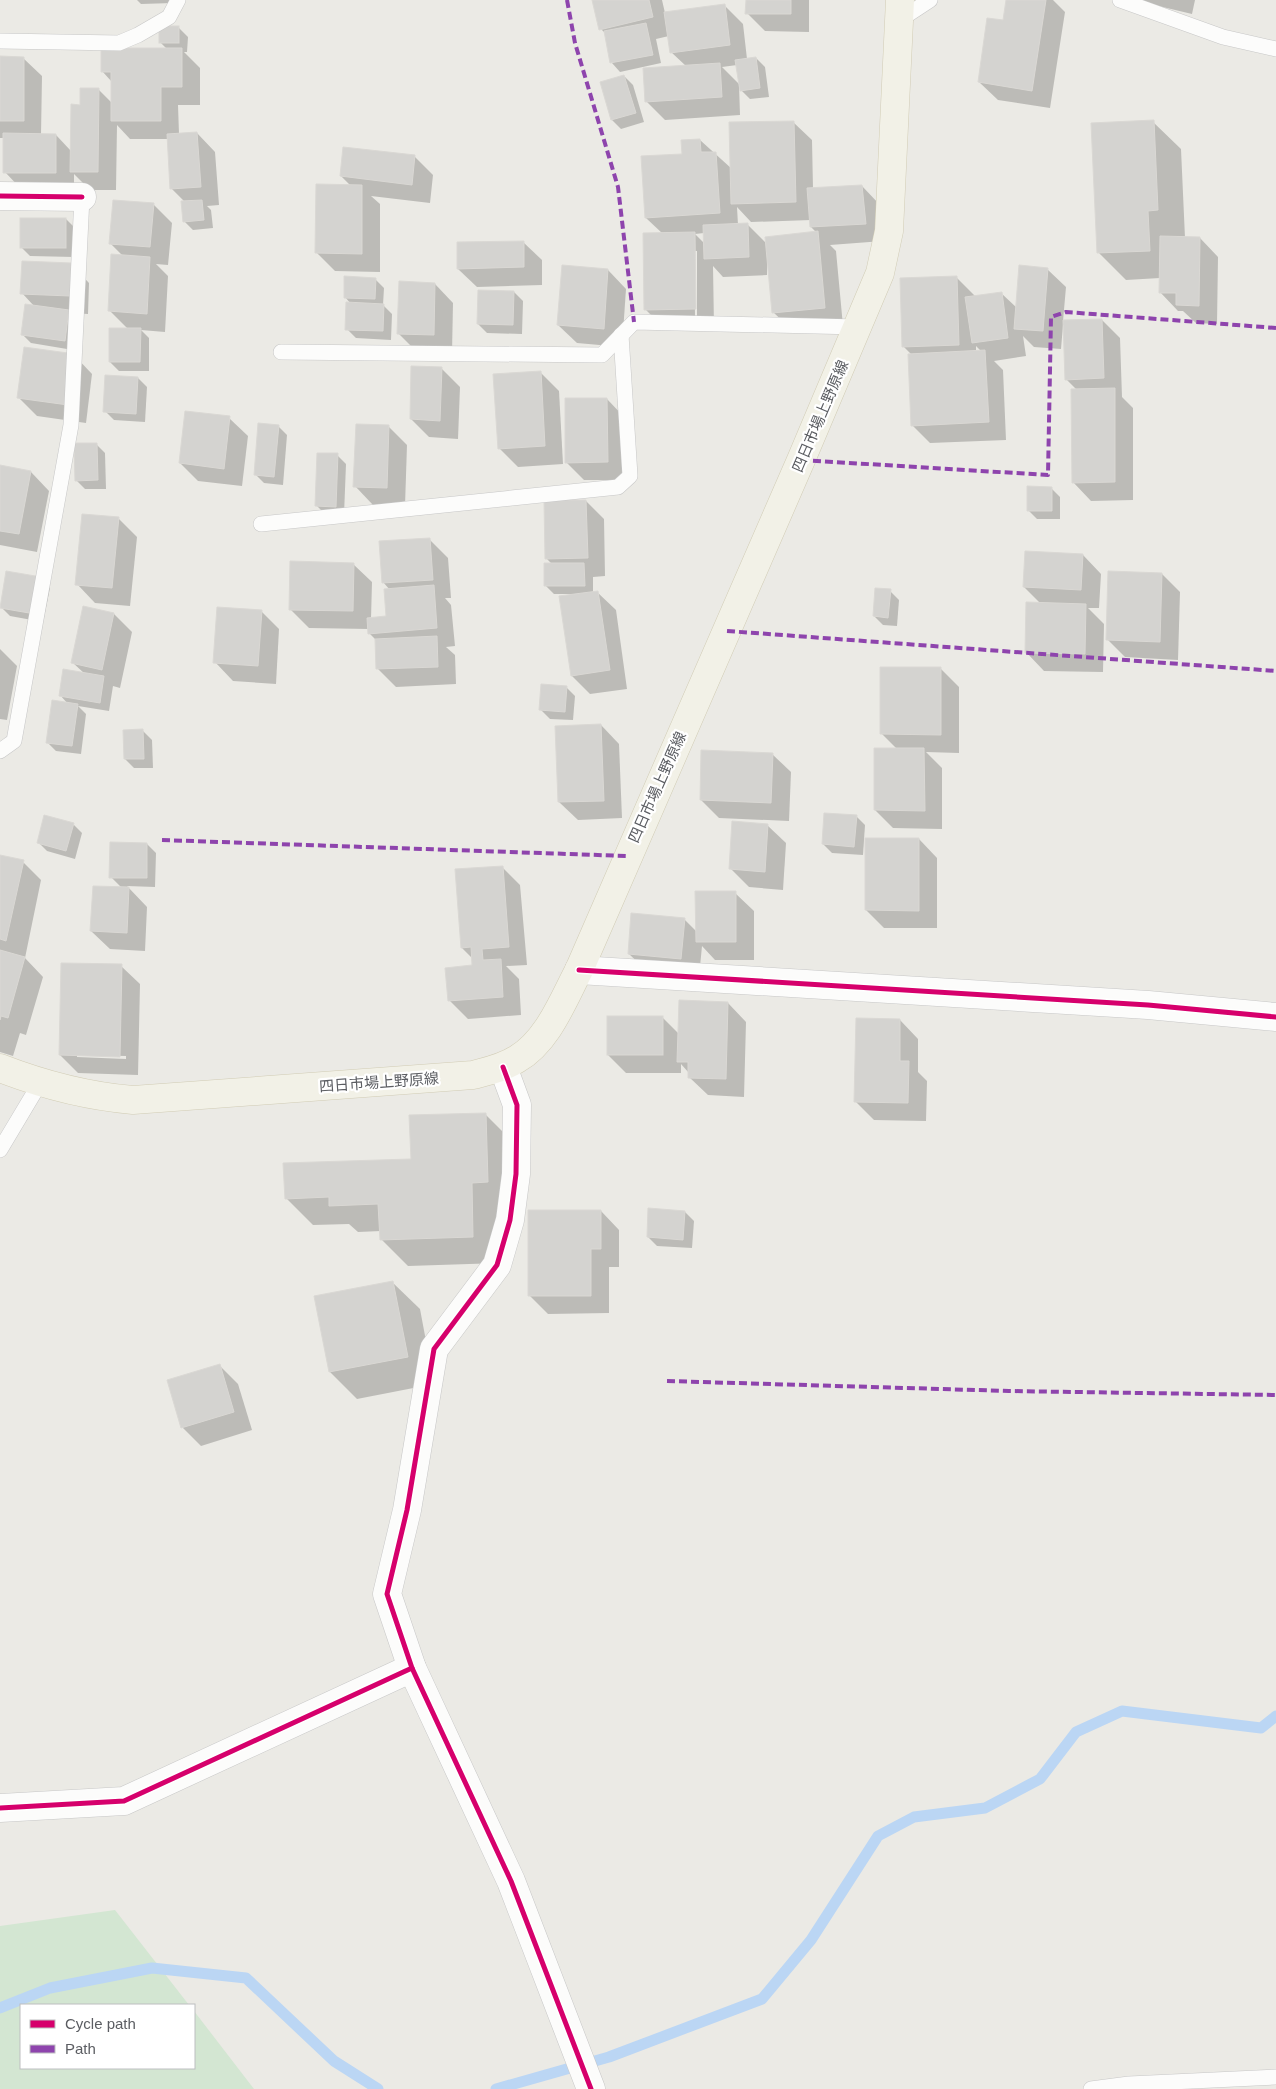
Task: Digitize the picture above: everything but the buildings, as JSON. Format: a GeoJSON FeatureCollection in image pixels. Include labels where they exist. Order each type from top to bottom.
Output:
{"type":"FeatureCollection","features":[{"type":"Feature","properties":{"kind":"main road","name":"四日市場上野原線"},"geometry":{"type":"LineString","coordinates":[[0,1068],[40,1084],[83,1094],[132,1100],[472,1075],[503,1067],[518,1059],[546,1030],[579,970],[880,273],[889,231],[899,11]]}},
{"type":"Feature","properties":{"kind":"street"},"geometry":{"type":"LineString","coordinates":[[0,196],[82,197]]}},
{"type":"Feature","properties":{"kind":"street"},"geometry":{"type":"LineString","coordinates":[[579,970],[1148,1004],[1276,1017]]}},
{"type":"Feature","properties":{"kind":"street"},"geometry":{"type":"LineString","coordinates":[[503,1067],[517,1105],[516,1174],[510,1220],[497,1265],[434,1349],[407,1510],[387,1594],[412,1668],[511,1881],[591,2089]]}},
{"type":"Feature","properties":{"kind":"street"},"geometry":{"type":"LineString","coordinates":[[0,1808],[124,1801],[412,1668]]}},
{"type":"Feature","properties":{"kind":"lane"},"geometry":{"type":"LineString","coordinates":[[0,41],[119,43],[138,35],[169,17],[178,0]]}},
{"type":"Feature","properties":{"kind":"lane"},"geometry":{"type":"LineString","coordinates":[[899,11],[930,0]]}},
{"type":"Feature","properties":{"kind":"lane"},"geometry":{"type":"LineString","coordinates":[[1120,0],[1223,37],[1276,49]]}},
{"type":"Feature","properties":{"kind":"lane"},"geometry":{"type":"LineString","coordinates":[[0,751],[14,741],[71,425],[82,197]]}},
{"type":"Feature","properties":{"kind":"lane"},"geometry":{"type":"LineString","coordinates":[[281,352],[602,355],[634,322],[858,327]]}},
{"type":"Feature","properties":{"kind":"lane"},"geometry":{"type":"LineString","coordinates":[[261,524],[618,487],[630,476],[621,335]]}},
{"type":"Feature","properties":{"kind":"lane"},"geometry":{"type":"LineString","coordinates":[[0,1150],[40,1084]]}},
{"type":"Feature","properties":{"kind":"lane"},"geometry":{"type":"LineString","coordinates":[[1091,2089],[1128,2084],[1276,2077]]}},
{"type":"Feature","properties":{"kind":"green space"},"geometry":{"type":"Polygon","coordinates":[[[115,1910],[188,2004],[20,2004],[20,2069],[195,2069],[195,2012],[254,2089],[0,2089],[0,1926],[115,1910]]]}},
{"type":"Feature","properties":{"kind":"waterway"},"geometry":{"type":"LineString","coordinates":[[496,2089],[609,2057],[762,1999],[811,1940],[878,1836],[914,1817],[985,1808],[1040,1779],[1076,1732],[1122,1711],[1261,1728],[1276,1716]]}},
{"type":"Feature","properties":{"kind":"waterway"},"geometry":{"type":"LineString","coordinates":[[0,2008],[50,1988],[152,1968],[246,1978],[334,2061],[378,2089]]}},
{"type":"Feature","properties":{"kind":"marked path"},"geometry":{"type":"LineString","coordinates":[[567,0],[575,43],[618,187],[634,322]]}},
{"type":"Feature","properties":{"kind":"marked path"},"geometry":{"type":"LineString","coordinates":[[801,460],[1048,475],[1051,317],[1066,312],[1276,328]]}},
{"type":"Feature","properties":{"kind":"marked path"},"geometry":{"type":"LineString","coordinates":[[727,631],[1276,671]]}},
{"type":"Feature","properties":{"kind":"marked path"},"geometry":{"type":"LineString","coordinates":[[162,840],[627,856]]}},
{"type":"Feature","properties":{"kind":"marked path"},"geometry":{"type":"LineString","coordinates":[[667,1381],[1009,1391],[1276,1395]]}},
{"type":"Feature","properties":{"kind":"cycle path"},"geometry":{"type":"LineString","coordinates":[[0,196],[82,197]]}},
{"type":"Feature","properties":{"kind":"cycle path"},"geometry":{"type":"LineString","coordinates":[[579,970],[1148,1005],[1276,1017]]}},
{"type":"Feature","properties":{"kind":"cycle path"},"geometry":{"type":"LineString","coordinates":[[503,1067],[517,1105],[516,1174],[510,1220],[497,1265],[434,1349],[407,1510],[387,1594],[412,1668],[511,1881],[591,2089]]}},
{"type":"Feature","properties":{"kind":"cycle path"},"geometry":{"type":"LineString","coordinates":[[0,1808],[124,1801],[412,1668]]}}]}
